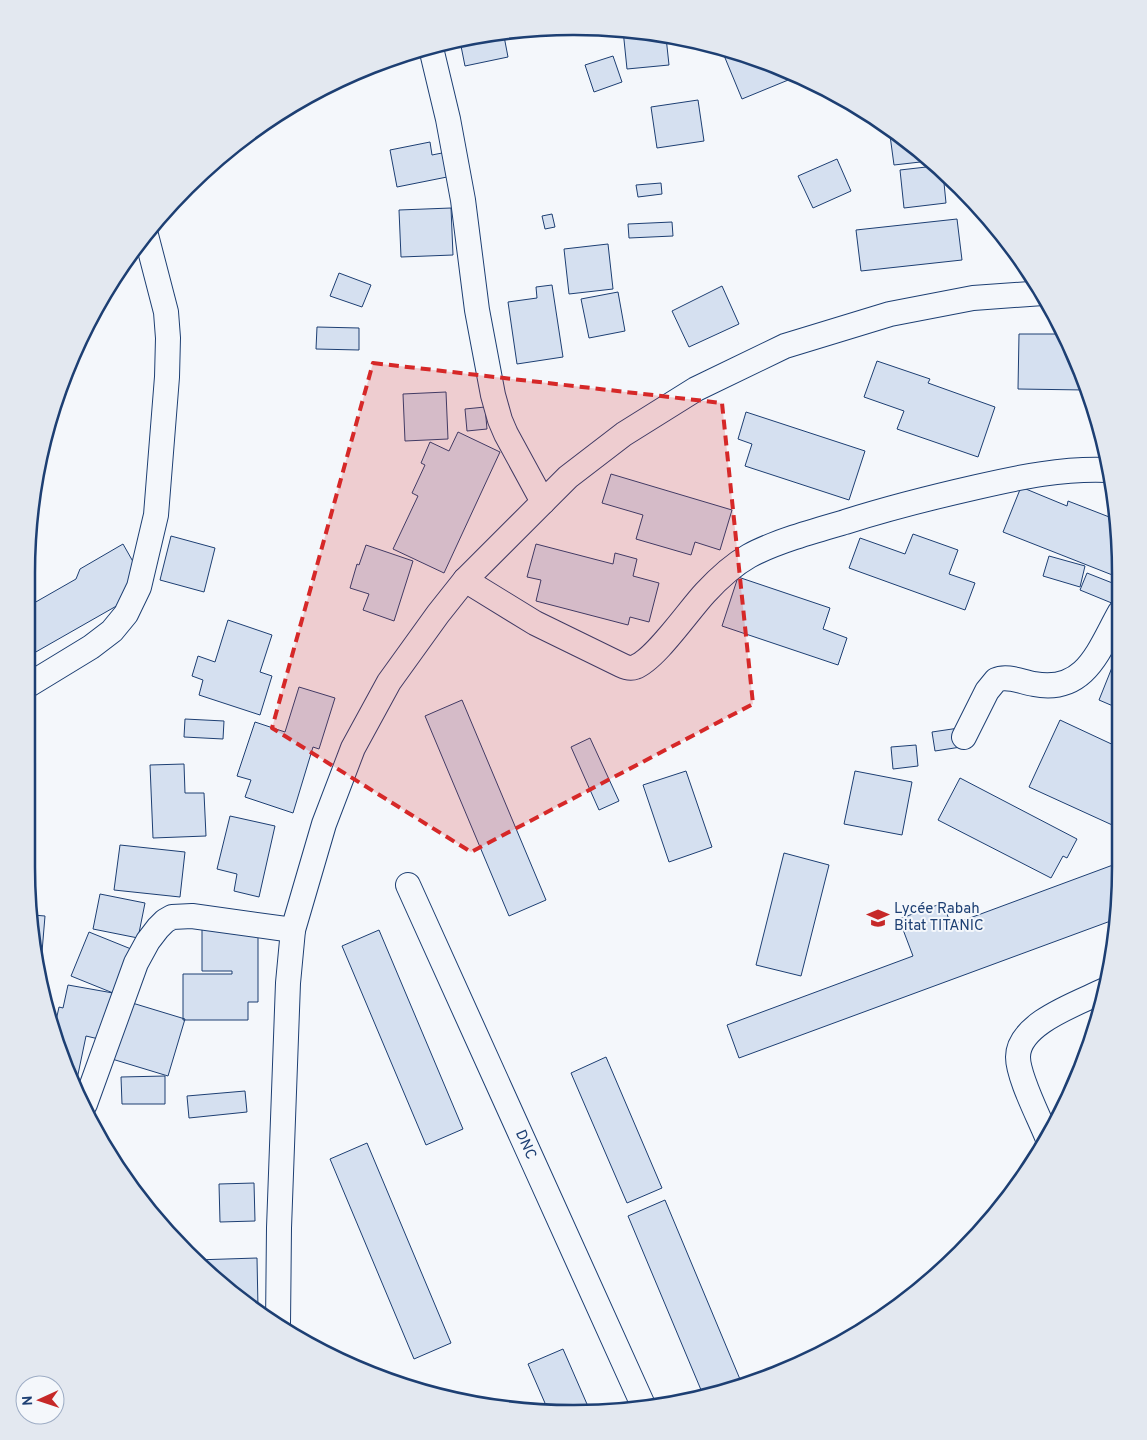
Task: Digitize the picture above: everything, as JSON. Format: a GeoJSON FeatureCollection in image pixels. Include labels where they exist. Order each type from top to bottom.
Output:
{"type":"FeatureCollection","features":[{"type":"Feature","properties":{"kind":"street"},"geometry":{"type":"LineString","coordinates":[[432,54],[448,119],[463,200],[478,310],[493,395],[506,434],[543,502]]}},
{"type":"Feature","properties":{"kind":"street"},"geometry":{"type":"LineString","coordinates":[[35,681],[91,647],[112,631],[126,614],[139,587],[156,515],[167,377],[168,338],[166,312],[148,243]]}},
{"type":"Feature","properties":{"kind":"street"},"geometry":{"type":"LineString","coordinates":[[278,1317],[279,1218],[288,982],[293,930],[324,824],[353,748],[389,682],[438,614],[465,580],[568,477],[624,434],[696,389],[785,346],[890,314],[973,298],[1033,294]]}},
{"type":"Feature","properties":{"kind":"street"},"geometry":{"type":"LineString","coordinates":[[465,580],[535,622],[620,665],[630,668],[649,658],[706,592],[749,556],[824,528],[910,502],[1000,481],[1060,471],[1102,470]]}},
{"type":"Feature","properties":{"kind":"street"},"geometry":{"type":"LineString","coordinates":[[964,737],[987,691],[996,680],[1005,678],[1055,685],[1078,677],[1094,658],[1112,626]]}},
{"type":"Feature","properties":{"kind":"street","name":"DNC"},"geometry":{"type":"LineString","coordinates":[[408,885],[641,1400]]}},
{"type":"Feature","properties":{"kind":"street"},"geometry":{"type":"LineString","coordinates":[[87,1096],[136,963],[148,941],[165,921],[172,917],[192,916],[293,930]]}},
{"type":"Feature","properties":{"kind":"street"},"geometry":{"type":"LineString","coordinates":[[1044,1129],[1020,1071],[1018,1057],[1020,1044],[1040,1022],[1097,994]]}},
{"type":"Feature","properties":{"kind":"highlighted area"},"geometry":{"type":"Polygon","coordinates":[[[373,363],[722,403],[753,704],[471,852],[272,728],[373,363]]]}},
{"type":"Feature","properties":{"kind":"building"},"geometry":{"type":"Polygon","coordinates":[[[624,38],[667,43],[669,65],[627,69],[624,38]]]}},
{"type":"Feature","properties":{"kind":"building"},"geometry":{"type":"Polygon","coordinates":[[[505,40],[508,57],[465,66],[461,47],[505,40]]]}},
{"type":"Feature","properties":{"kind":"building"},"geometry":{"type":"Polygon","coordinates":[[[613,56],[622,82],[594,92],[585,65],[613,56]]]}},
{"type":"Feature","properties":{"kind":"building"},"geometry":{"type":"Polygon","coordinates":[[[725,57],[788,80],[742,99],[725,57]]]}},
{"type":"Feature","properties":{"kind":"building"},"geometry":{"type":"Polygon","coordinates":[[[698,100],[704,141],[657,148],[651,107],[698,100]]]}},
{"type":"Feature","properties":{"kind":"building"},"geometry":{"type":"Polygon","coordinates":[[[890,138],[920,162],[894,165],[890,138]]]}},
{"type":"Feature","properties":{"kind":"building"},"geometry":{"type":"Polygon","coordinates":[[[430,142],[432,155],[452,151],[457,175],[397,187],[390,150],[430,142]]]}},
{"type":"Feature","properties":{"kind":"building"},"geometry":{"type":"Polygon","coordinates":[[[837,159],[851,191],[813,208],[798,176],[837,159]]]}},
{"type":"Feature","properties":{"kind":"building"},"geometry":{"type":"Polygon","coordinates":[[[927,167],[944,183],[946,203],[904,208],[900,170],[927,167]]]}},
{"type":"Feature","properties":{"kind":"building"},"geometry":{"type":"Polygon","coordinates":[[[661,183],[662,194],[638,197],[636,185],[661,183]]]}},
{"type":"Feature","properties":{"kind":"building"},"geometry":{"type":"Polygon","coordinates":[[[451,208],[453,255],[401,257],[399,210],[451,208]]]}},
{"type":"Feature","properties":{"kind":"building"},"geometry":{"type":"Polygon","coordinates":[[[552,214],[555,227],[545,229],[542,216],[552,214]]]}},
{"type":"Feature","properties":{"kind":"building"},"geometry":{"type":"Polygon","coordinates":[[[957,219],[962,260],[861,271],[856,230],[957,219]]]}},
{"type":"Feature","properties":{"kind":"building"},"geometry":{"type":"Polygon","coordinates":[[[672,222],[673,236],[629,238],[628,224],[672,222]]]}},
{"type":"Feature","properties":{"kind":"building"},"geometry":{"type":"Polygon","coordinates":[[[608,244],[613,289],[569,294],[564,249],[608,244]]]}},
{"type":"Feature","properties":{"kind":"building"},"geometry":{"type":"Polygon","coordinates":[[[339,273],[371,285],[362,307],[330,296],[339,273]]]}},
{"type":"Feature","properties":{"kind":"building"},"geometry":{"type":"Polygon","coordinates":[[[552,285],[563,357],[517,364],[508,302],[537,298],[536,287],[552,285]]]}},
{"type":"Feature","properties":{"kind":"building"},"geometry":{"type":"Polygon","coordinates":[[[722,286],[739,324],[689,347],[672,311],[722,286]]]}},
{"type":"Feature","properties":{"kind":"building"},"geometry":{"type":"Polygon","coordinates":[[[618,292],[625,331],[589,338],[581,299],[618,292]]]}},
{"type":"Feature","properties":{"kind":"building"},"geometry":{"type":"Polygon","coordinates":[[[317,327],[359,328],[359,350],[316,349],[317,327]]]}},
{"type":"Feature","properties":{"kind":"building"},"geometry":{"type":"Polygon","coordinates":[[[1019,334],[1055,334],[1079,390],[1018,389],[1019,334]]]}},
{"type":"Feature","properties":{"kind":"building"},"geometry":{"type":"Polygon","coordinates":[[[877,361],[930,379],[928,383],[995,407],[978,457],[897,429],[904,411],[864,397],[877,361]]]}},
{"type":"Feature","properties":{"kind":"building"},"geometry":{"type":"Polygon","coordinates":[[[446,392],[448,439],[405,441],[403,394],[446,392]]]}},
{"type":"Feature","properties":{"kind":"building"},"geometry":{"type":"Polygon","coordinates":[[[485,407],[487,429],[467,431],[465,409],[485,407]]]}},
{"type":"Feature","properties":{"kind":"building"},"geometry":{"type":"Polygon","coordinates":[[[746,412],[865,451],[849,500],[745,466],[752,444],[738,439],[746,412]]]}},
{"type":"Feature","properties":{"kind":"building"},"geometry":{"type":"Polygon","coordinates":[[[458,432],[500,452],[444,573],[393,549],[418,496],[412,493],[425,465],[421,463],[430,442],[449,451],[458,432]]]}},
{"type":"Feature","properties":{"kind":"building"},"geometry":{"type":"Polygon","coordinates":[[[611,474],[732,510],[720,550],[695,542],[691,555],[636,539],[643,515],[602,503],[611,474]]]}},
{"type":"Feature","properties":{"kind":"building"},"geometry":{"type":"Polygon","coordinates":[[[1021,487],[1067,506],[1068,501],[1109,517],[1112,575],[1003,532],[1021,487]]]}},
{"type":"Feature","properties":{"kind":"building"},"geometry":{"type":"Polygon","coordinates":[[[913,534],[958,550],[949,574],[975,583],[965,610],[849,568],[860,538],[905,554],[913,534]]]}},
{"type":"Feature","properties":{"kind":"building"},"geometry":{"type":"Polygon","coordinates":[[[171,536],[215,548],[204,592],[160,580],[171,536]]]}},
{"type":"Feature","properties":{"kind":"building"},"geometry":{"type":"Polygon","coordinates":[[[123,544],[148,588],[35,652],[35,602],[76,579],[80,569],[123,544]]]}},
{"type":"Feature","properties":{"kind":"building"},"geometry":{"type":"Polygon","coordinates":[[[536,544],[613,564],[615,553],[637,559],[633,576],[659,583],[649,622],[630,617],[628,625],[536,601],[541,580],[527,577],[536,544]]]}},
{"type":"Feature","properties":{"kind":"building"},"geometry":{"type":"Polygon","coordinates":[[[366,545],[413,561],[394,621],[363,610],[369,594],[350,588],[357,564],[359,565],[366,545]]]}},
{"type":"Feature","properties":{"kind":"building"},"geometry":{"type":"Polygon","coordinates":[[[1049,556],[1085,566],[1080,587],[1043,576],[1049,556]]]}},
{"type":"Feature","properties":{"kind":"building"},"geometry":{"type":"Polygon","coordinates":[[[1087,573],[1112,583],[1112,603],[1080,590],[1087,573]]]}},
{"type":"Feature","properties":{"kind":"building"},"geometry":{"type":"Polygon","coordinates":[[[738,577],[830,608],[823,629],[847,638],[838,665],[722,626],[738,577]]]}},
{"type":"Feature","properties":{"kind":"building"},"geometry":{"type":"Polygon","coordinates":[[[228,620],[272,635],[260,672],[272,676],[260,715],[199,695],[203,680],[192,676],[198,656],[215,662],[228,620]]]}},
{"type":"Feature","properties":{"kind":"building"},"geometry":{"type":"Polygon","coordinates":[[[1112,668],[1112,706],[1099,700],[1112,668]]]}},
{"type":"Feature","properties":{"kind":"building"},"geometry":{"type":"Polygon","coordinates":[[[299,687],[335,698],[319,749],[313,747],[293,813],[245,797],[251,780],[237,776],[255,722],[285,732],[299,687]]]}},
{"type":"Feature","properties":{"kind":"building"},"geometry":{"type":"Polygon","coordinates":[[[462,700],[546,900],[509,916],[425,716],[462,700]]]}},
{"type":"Feature","properties":{"kind":"building"},"geometry":{"type":"Polygon","coordinates":[[[185,719],[224,721],[223,739],[184,737],[185,719]]]}},
{"type":"Feature","properties":{"kind":"building"},"geometry":{"type":"Polygon","coordinates":[[[1060,720],[1112,744],[1112,825],[1029,787],[1060,720]]]}},
{"type":"Feature","properties":{"kind":"building"},"geometry":{"type":"Polygon","coordinates":[[[959,728],[961,747],[935,751],[932,732],[959,728]]]}},
{"type":"Feature","properties":{"kind":"building"},"geometry":{"type":"Polygon","coordinates":[[[590,738],[619,801],[599,810],[571,747],[590,738]]]}},
{"type":"Feature","properties":{"kind":"building"},"geometry":{"type":"Polygon","coordinates":[[[916,745],[918,766],[893,769],[891,747],[916,745]]]}},
{"type":"Feature","properties":{"kind":"building"},"geometry":{"type":"Polygon","coordinates":[[[184,764],[185,793],[204,793],[206,836],[153,838],[150,765],[184,764]]]}},
{"type":"Feature","properties":{"kind":"building"},"geometry":{"type":"Polygon","coordinates":[[[686,771],[712,847],[669,862],[643,785],[686,771]]]}},
{"type":"Feature","properties":{"kind":"building"},"geometry":{"type":"Polygon","coordinates":[[[855,771],[912,782],[902,835],[844,824],[855,771]]]}},
{"type":"Feature","properties":{"kind":"building"},"geometry":{"type":"Polygon","coordinates":[[[960,778],[1077,839],[1067,858],[1063,856],[1051,878],[938,820],[960,778]]]}},
{"type":"Feature","properties":{"kind":"building"},"geometry":{"type":"Polygon","coordinates":[[[230,816],[275,826],[259,897],[234,891],[237,874],[217,869],[230,816]]]}},
{"type":"Feature","properties":{"kind":"building"},"geometry":{"type":"Polygon","coordinates":[[[120,845],[185,852],[180,897],[114,890],[120,845]]]}},
{"type":"Feature","properties":{"kind":"building"},"geometry":{"type":"Polygon","coordinates":[[[784,853],[829,865],[801,976],[756,965],[784,853]]]}},
{"type":"Feature","properties":{"kind":"building"},"geometry":{"type":"Polygon","coordinates":[[[1112,865],[1109,922],[739,1058],[727,1025],[913,956],[899,919],[943,903],[951,925],[1112,865]]]}},
{"type":"Feature","properties":{"kind":"building"},"geometry":{"type":"Polygon","coordinates":[[[100,894],[145,903],[138,938],[93,929],[100,894]]]}},
{"type":"Feature","properties":{"kind":"building"},"geometry":{"type":"Polygon","coordinates":[[[38,915],[45,916],[42,951],[38,915]]]}},
{"type":"Feature","properties":{"kind":"building"},"geometry":{"type":"Polygon","coordinates":[[[202,926],[258,926],[258,1002],[248,1002],[248,1020],[183,1020],[183,974],[232,974],[232,971],[202,971],[202,926]]]}},
{"type":"Feature","properties":{"kind":"building"},"geometry":{"type":"Polygon","coordinates":[[[379,930],[463,1129],[426,1145],[342,946],[379,930]]]}},
{"type":"Feature","properties":{"kind":"building"},"geometry":{"type":"Polygon","coordinates":[[[89,932],[136,951],[118,995],[71,976],[89,932]]]}},
{"type":"Feature","properties":{"kind":"building"},"geometry":{"type":"Polygon","coordinates":[[[68,985],[113,993],[103,1040],[86,1036],[78,1076],[57,1017],[59,1007],[63,1008],[68,985]]]}},
{"type":"Feature","properties":{"kind":"building"},"geometry":{"type":"Polygon","coordinates":[[[129,1002],[185,1019],[168,1076],[112,1059],[129,1002]]]}},
{"type":"Feature","properties":{"kind":"building"},"geometry":{"type":"Polygon","coordinates":[[[606,1057],[662,1188],[627,1203],[571,1073],[606,1057]]]}},
{"type":"Feature","properties":{"kind":"building"},"geometry":{"type":"Polygon","coordinates":[[[165,1076],[165,1104],[122,1104],[121,1077],[165,1076]]]}},
{"type":"Feature","properties":{"kind":"building"},"geometry":{"type":"Polygon","coordinates":[[[245,1091],[247,1112],[189,1118],[187,1096],[245,1091]]]}},
{"type":"Feature","properties":{"kind":"building"},"geometry":{"type":"Polygon","coordinates":[[[367,1143],[451,1343],[414,1359],[330,1159],[367,1143]]]}},
{"type":"Feature","properties":{"kind":"building"},"geometry":{"type":"Polygon","coordinates":[[[254,1183],[255,1221],[220,1222],[219,1184],[254,1183]]]}},
{"type":"Feature","properties":{"kind":"building"},"geometry":{"type":"Polygon","coordinates":[[[665,1200],[740,1378],[701,1390],[628,1216],[665,1200]]]}},
{"type":"Feature","properties":{"kind":"building"},"geometry":{"type":"Polygon","coordinates":[[[257,1258],[258,1302],[218,1271],[206,1260],[257,1258]]]}},
{"type":"Feature","properties":{"kind":"building"},"geometry":{"type":"Polygon","coordinates":[[[563,1349],[587,1405],[545,1404],[528,1364],[563,1349]]]}},
{"type":"Feature","properties":{"kind":"place","name":"Lycée Rabah Bitat TITANIC"},"geometry":{"type":"Point","coordinates":[878,918]}}]}
